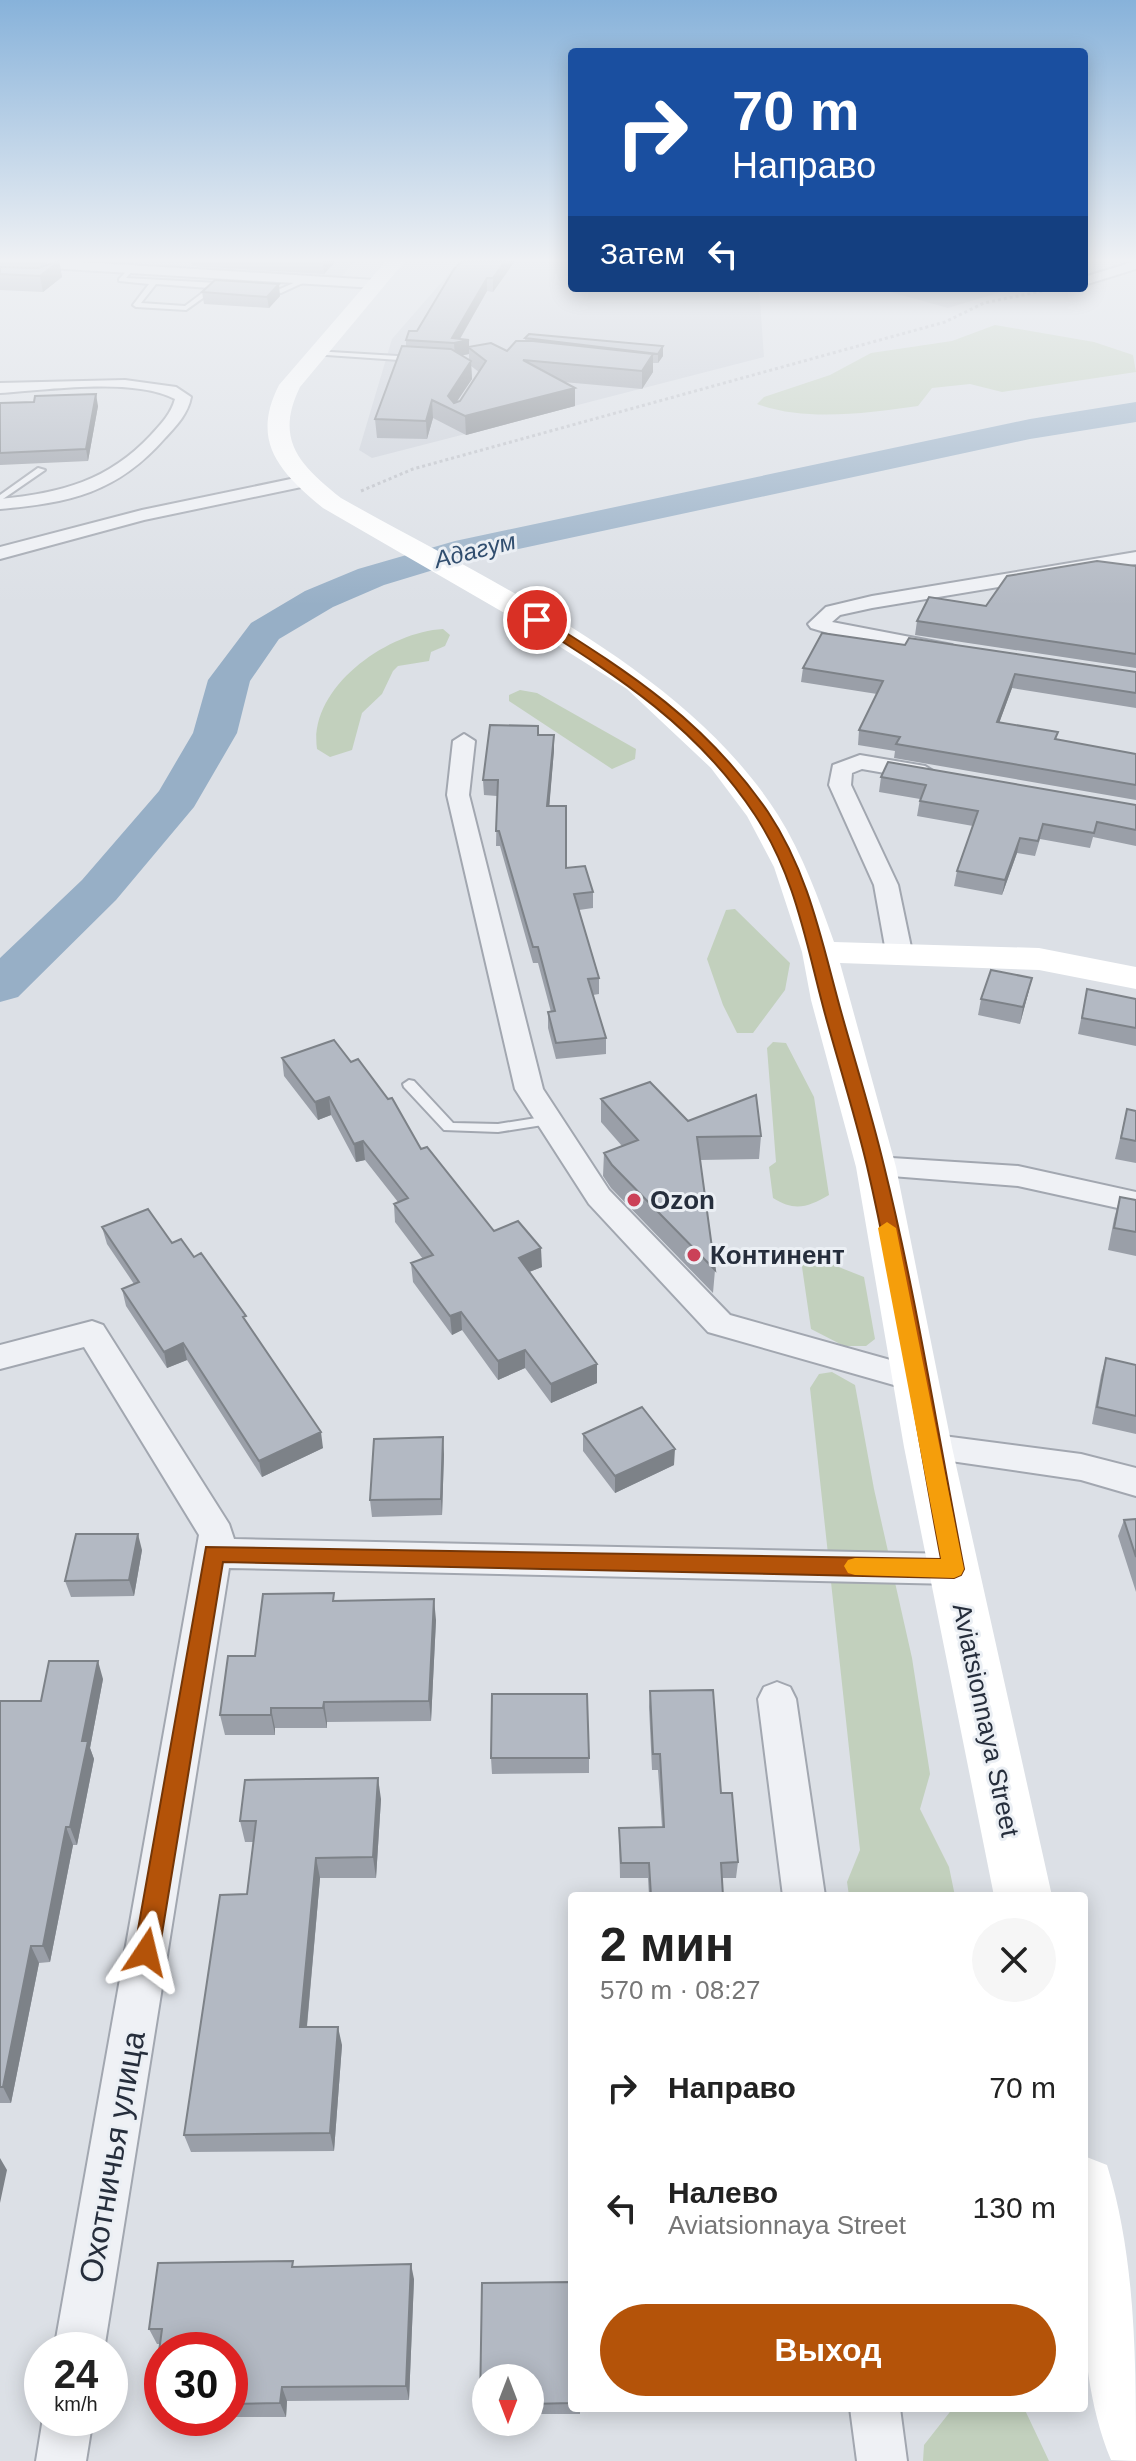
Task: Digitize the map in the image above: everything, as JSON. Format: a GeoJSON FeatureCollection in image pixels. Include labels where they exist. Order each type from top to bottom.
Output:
{"type":"FeatureCollection","features":[{"type":"Feature","properties":{"kind":"main road","name":"Aviatsionnaya Street"},"geometry":{"type":"LineString","coordinates":[[297,376],[278,409],[277,431],[281,448],[305,481],[332,503],[537,620],[637,683],[722,761],[762,815],[791,867],[820,952],[829,1000],[876,1167],[928,1447],[1022,1892]]}},
{"type":"Feature","properties":{"kind":"main road"},"geometry":{"type":"LineString","coordinates":[[820,952],[899,952],[1039,959],[1136,978]]}},
{"type":"Feature","properties":{"kind":"main road"},"geometry":{"type":"LineString","coordinates":[[1088,2207],[1136,2435]]}},
{"type":"Feature","properties":{"kind":"street"},"geometry":{"type":"LineString","coordinates":[[0,388],[145,384],[176,389],[183,397],[182,408],[149,448],[118,477],[78,492],[0,501]]}},
{"type":"Feature","properties":{"kind":"street"},"geometry":{"type":"LineString","coordinates":[[0,553],[142,515],[305,481]]}},
{"type":"Feature","properties":{"kind":"street"},"geometry":{"type":"LineString","coordinates":[[964,652],[855,635],[818,624],[833,611],[872,602],[1132,561]]}},
{"type":"Feature","properties":{"kind":"street"},"geometry":{"type":"LineString","coordinates":[[464,741],[458,795],[529,1089],[599,1197],[719,1324],[915,1379]]}},
{"type":"Feature","properties":{"kind":"street"},"geometry":{"type":"LineString","coordinates":[[899,952],[886,885],[840,785],[841,770],[860,762],[952,778]]}},
{"type":"Feature","properties":{"kind":"street"},"geometry":{"type":"LineString","coordinates":[[876,1167],[1018,1176],[1136,1202]]}},
{"type":"Feature","properties":{"kind":"street","name":"Охотничья улица"},"geometry":{"type":"LineString","coordinates":[[0,1357],[92,1333],[217,1534],[82,2332]]}},
{"type":"Feature","properties":{"kind":"street"},"geometry":{"type":"LineString","coordinates":[[928,1447],[1081,1467],[1136,1482]]}},
{"type":"Feature","properties":{"kind":"street"},"geometry":{"type":"LineString","coordinates":[[213,1553],[954,1569]]}},
{"type":"Feature","properties":{"kind":"street"},"geometry":{"type":"LineString","coordinates":[[777,1699],[803,1892]]}},
{"type":"Feature","properties":{"kind":"street"},"geometry":{"type":"LineString","coordinates":[[876,2412],[882,2461]]}},
{"type":"Feature","properties":{"kind":"street"},"geometry":{"type":"LineString","coordinates":[[61,2461],[65,2436]]}},
{"type":"Feature","properties":{"kind":"lane"},"geometry":{"type":"LineString","coordinates":[[0,501],[41,470]]}},
{"type":"Feature","properties":{"kind":"lane"},"geometry":{"type":"LineString","coordinates":[[409,1084],[449,1127],[498,1128],[549,1120]]}},
{"type":"Feature","properties":{"kind":"path"},"geometry":{"type":"LineString","coordinates":[[372,488],[413,469],[745,376]]}},
{"type":"Feature","properties":{"kind":"shaded area"},"geometry":{"type":"Polygon","coordinates":[[[381,376],[691,376],[372,458],[359,450],[381,376]]]}},
{"type":"Feature","properties":{"kind":"green space"},"geometry":{"type":"Polygon","coordinates":[[[827,376],[1110,376],[1002,392],[970,384],[932,388],[918,406],[858,413],[816,414],[776,410],[757,404],[764,397],[827,376]]]}},
{"type":"Feature","properties":{"kind":"green space"},"geometry":{"type":"Polygon","coordinates":[[[443,629],[450,635],[445,646],[431,652],[429,661],[398,666],[393,671],[382,694],[362,713],[352,750],[330,757],[317,749],[318,726],[325,705],[338,685],[356,667],[398,640],[443,629]]]}},
{"type":"Feature","properties":{"kind":"green space"},"geometry":{"type":"Polygon","coordinates":[[[520,690],[537,693],[636,749],[635,759],[612,769],[509,701],[509,695],[520,690]]]}},
{"type":"Feature","properties":{"kind":"green space"},"geometry":{"type":"Polygon","coordinates":[[[735,909],[790,963],[785,990],[753,1033],[737,1033],[723,1005],[707,959],[726,910],[735,909]]]}},
{"type":"Feature","properties":{"kind":"green space"},"geometry":{"type":"Polygon","coordinates":[[[773,1042],[786,1043],[814,1097],[829,1195],[801,1206],[788,1205],[773,1198],[769,1167],[776,1162],[767,1048],[773,1042]]]}},
{"type":"Feature","properties":{"kind":"green space"},"geometry":{"type":"Polygon","coordinates":[[[801,1260],[821,1260],[864,1277],[875,1339],[866,1346],[844,1346],[811,1329],[801,1260]]]}},
{"type":"Feature","properties":{"kind":"green space"},"geometry":{"type":"Polygon","coordinates":[[[832,1372],[855,1385],[874,1489],[912,1658],[930,1774],[920,1809],[949,1867],[954,1892],[848,1892],[847,1882],[860,1850],[810,1388],[819,1374],[832,1372]]]}},
{"type":"Feature","properties":{"kind":"green space"},"geometry":{"type":"Polygon","coordinates":[[[950,2412],[1026,2412],[1049,2461],[923,2461],[924,2445],[950,2412]]]}},
{"type":"Feature","properties":{"kind":"building"},"geometry":{"type":"Polygon","coordinates":[[[391,376],[461,376],[448,396],[454,403],[460,401],[476,376],[552,376],[575,388],[465,416],[432,400],[426,421],[375,419],[391,376]]]}},
{"type":"Feature","properties":{"kind":"building"},"geometry":{"type":"Polygon","coordinates":[[[96,394],[86,449],[0,453],[0,403],[34,402],[35,396],[96,394]]]}},
{"type":"Feature","properties":{"kind":"building"},"geometry":{"type":"Polygon","coordinates":[[[1097,561],[1136,566],[1136,654],[917,621],[929,597],[986,606],[1007,576],[1097,561]]]}},
{"type":"Feature","properties":{"kind":"building"},"geometry":{"type":"Polygon","coordinates":[[[822,633],[905,645],[909,638],[1136,672],[1136,693],[1015,674],[997,722],[1058,732],[1055,739],[1136,754],[1136,785],[896,744],[900,737],[859,730],[883,681],[803,668],[822,633]]]}},
{"type":"Feature","properties":{"kind":"building"},"geometry":{"type":"Polygon","coordinates":[[[490,725],[538,726],[538,735],[554,735],[547,806],[566,806],[566,868],[585,866],[593,892],[574,894],[599,978],[588,979],[606,1038],[556,1043],[548,1012],[555,1011],[538,947],[533,947],[499,831],[496,831],[498,780],[483,780],[490,725]]]}},
{"type":"Feature","properties":{"kind":"building"},"geometry":{"type":"Polygon","coordinates":[[[888,762],[1136,805],[1136,830],[1097,822],[1094,833],[1043,824],[1038,841],[1020,838],[1005,880],[957,871],[978,811],[920,801],[926,785],[881,777],[888,762]]]}},
{"type":"Feature","properties":{"kind":"building"},"geometry":{"type":"Polygon","coordinates":[[[991,970],[1032,978],[1023,1007],[981,999],[991,970]]]}},
{"type":"Feature","properties":{"kind":"building"},"geometry":{"type":"Polygon","coordinates":[[[1087,989],[1136,999],[1136,1028],[1082,1018],[1087,989]]]}},
{"type":"Feature","properties":{"kind":"building"},"geometry":{"type":"Polygon","coordinates":[[[334,1040],[351,1062],[358,1059],[388,1099],[392,1098],[421,1149],[427,1147],[494,1231],[518,1221],[541,1248],[519,1258],[597,1364],[551,1384],[525,1350],[498,1361],[461,1312],[450,1316],[411,1263],[433,1255],[394,1204],[408,1198],[363,1141],[354,1144],[329,1097],[315,1102],[282,1058],[334,1040]]]}},
{"type":"Feature","properties":{"kind":"building"},"geometry":{"type":"Polygon","coordinates":[[[650,1082],[688,1121],[756,1095],[761,1136],[697,1137],[715,1270],[612,1165],[604,1153],[638,1140],[601,1099],[650,1082]]]}},
{"type":"Feature","properties":{"kind":"building"},"geometry":{"type":"Polygon","coordinates":[[[1127,1109],[1136,1111],[1136,1141],[1121,1138],[1127,1109]]]}},
{"type":"Feature","properties":{"kind":"building"},"geometry":{"type":"Polygon","coordinates":[[[1120,1197],[1136,1200],[1136,1232],[1114,1228],[1120,1197]]]}},
{"type":"Feature","properties":{"kind":"building"},"geometry":{"type":"Polygon","coordinates":[[[148,1209],[172,1243],[181,1239],[194,1257],[201,1253],[321,1432],[259,1461],[183,1343],[164,1352],[122,1289],[139,1282],[102,1227],[148,1209]]]}},
{"type":"Feature","properties":{"kind":"building"},"geometry":{"type":"Polygon","coordinates":[[[1106,1358],[1136,1365],[1136,1416],[1097,1407],[1106,1358]]]}},
{"type":"Feature","properties":{"kind":"building"},"geometry":{"type":"Polygon","coordinates":[[[642,1407],[675,1449],[615,1476],[583,1434],[642,1407]]]}},
{"type":"Feature","properties":{"kind":"building"},"geometry":{"type":"Polygon","coordinates":[[[443,1437],[441,1499],[370,1500],[374,1439],[443,1437]]]}},
{"type":"Feature","properties":{"kind":"building"},"geometry":{"type":"Polygon","coordinates":[[[1136,1519],[1136,1557],[1124,1520],[1136,1519]]]}},
{"type":"Feature","properties":{"kind":"building"},"geometry":{"type":"Polygon","coordinates":[[[76,1534],[138,1534],[129,1580],[65,1581],[76,1534]]]}},
{"type":"Feature","properties":{"kind":"building"},"geometry":{"type":"Polygon","coordinates":[[[334,1593],[333,1601],[434,1599],[429,1701],[324,1702],[323,1708],[271,1708],[271,1715],[220,1715],[228,1656],[255,1656],[263,1594],[334,1593]]]}},
{"type":"Feature","properties":{"kind":"building"},"geometry":{"type":"Polygon","coordinates":[[[49,1661],[98,1661],[82,1741],[88,1741],[70,1827],[66,1827],[43,1946],[31,1946],[3,2087],[0,2087],[0,1701],[41,1701],[49,1661]]]}},
{"type":"Feature","properties":{"kind":"building"},"geometry":{"type":"Polygon","coordinates":[[[713,1690],[721,1793],[732,1793],[738,1862],[721,1863],[723,1892],[651,1892],[649,1863],[621,1863],[619,1828],[664,1827],[660,1754],[653,1754],[650,1691],[713,1690]]]}},
{"type":"Feature","properties":{"kind":"building"},"geometry":{"type":"Polygon","coordinates":[[[492,1694],[587,1694],[589,1758],[491,1758],[492,1694]]]}},
{"type":"Feature","properties":{"kind":"building"},"geometry":{"type":"Polygon","coordinates":[[[378,1778],[373,1857],[316,1858],[300,2027],[338,2027],[330,2133],[184,2135],[220,1895],[247,1894],[256,1821],[240,1821],[245,1780],[378,1778]]]}},
{"type":"Feature","properties":{"kind":"building"},"geometry":{"type":"Polygon","coordinates":[[[293,2261],[292,2267],[411,2264],[406,2386],[282,2387],[280,2403],[248,2404],[248,2332],[162,2332],[162,2329],[149,2329],[158,2263],[293,2261]]]}},
{"type":"Feature","properties":{"kind":"building"},"geometry":{"type":"Polygon","coordinates":[[[568,2282],[568,2403],[544,2404],[544,2364],[481,2364],[482,2283],[568,2282]]]}},
{"type":"Feature","properties":{"kind":"waterway","name":"Адагум"},"geometry":{"type":"LineString","coordinates":[[0,986],[99,890],[178,797],[215,733],[229,680],[265,631],[319,599],[371,577],[455,552],[1030,429],[1136,412]]}},
{"type":"Feature","properties":{"kind":"slow traffic"},"geometry":{"type":"LineString","coordinates":[[855,1566],[954,1569],[887,1228]]}},
{"type":"Feature","properties":{"kind":"place","name":"Ozon"},"geometry":{"type":"Point","coordinates":[634,1200]}},
{"type":"Feature","properties":{"kind":"place","name":"Континент"},"geometry":{"type":"Point","coordinates":[694,1255]}},
{"type":"Feature","properties":{"kind":"route"},"geometry":{"type":"LineString","coordinates":[[146,1952],[213,1553],[954,1569],[876,1167],[829,1000],[820,952],[791,867],[762,815],[722,761],[679,719],[637,683],[537,620]]}}]}
